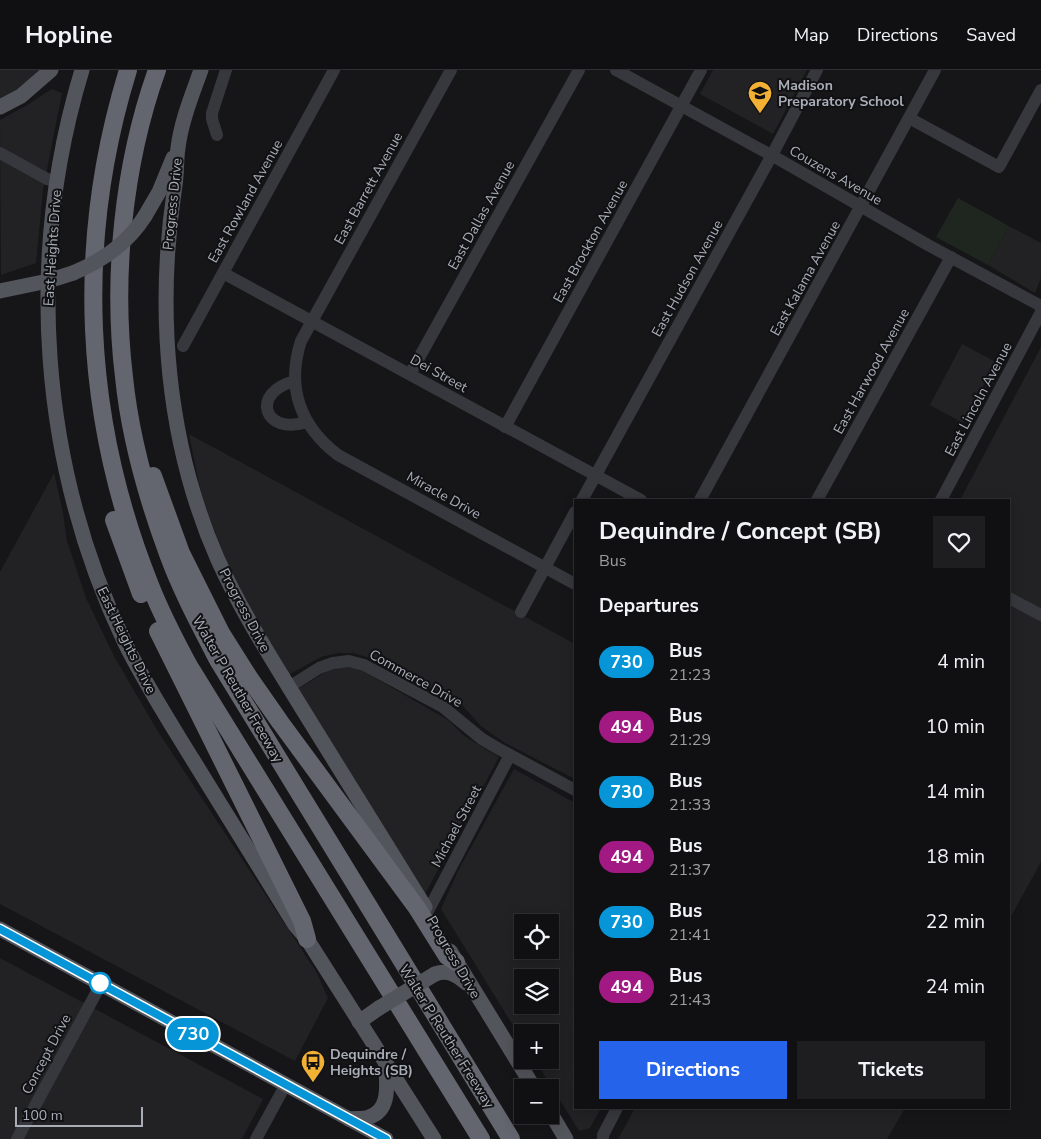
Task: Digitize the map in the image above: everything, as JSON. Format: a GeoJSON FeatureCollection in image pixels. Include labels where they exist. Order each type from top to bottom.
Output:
{"type":"FeatureCollection","features":[{"type":"Feature","properties":{"kind":"highway","name":"Walter P Reuther Freeway"},"geometry":{"type":"LineString","coordinates":[[128,70],[111,129],[104,165],[93,253],[93,333],[102,418],[118,490],[129,528],[150,585],[189,666],[481,1139]]}},
{"type":"Feature","properties":{"kind":"highway","name":"Walter P Reuther Freeway"},"geometry":{"type":"LineString","coordinates":[[157,70],[142,119],[130,180],[120,264],[123,376],[135,443],[154,513],[182,589],[218,660],[511,1139]]}},
{"type":"Feature","properties":{"kind":"highway"},"geometry":{"type":"LineString","coordinates":[[102,418],[105,483],[121,542],[135,580],[175,668],[302,921],[307,940]]}},
{"type":"Feature","properties":{"kind":"highway"},"geometry":{"type":"LineString","coordinates":[[135,443],[147,462],[160,492],[181,553],[221,633],[280,722],[417,908],[447,956],[456,962]]}},
{"type":"Feature","properties":{"kind":"main road"},"geometry":{"type":"LineString","coordinates":[[0,107],[21,96],[51,70]]}},
{"type":"Feature","properties":{"kind":"main road","name":"East Heights Drive"},"geometry":{"type":"LineString","coordinates":[[82,70],[72,106],[57,181],[51,227],[48,281],[48,337],[57,425],[73,502],[90,558],[103,592],[134,659],[168,721],[295,925],[307,940],[434,1139]]}},
{"type":"Feature","properties":{"kind":"main road","name":"Progress Drive"},"geometry":{"type":"LineString","coordinates":[[201,70],[178,147],[176,181],[168,232],[165,286],[171,387],[179,431],[202,518],[218,559],[244,614],[428,911],[456,962],[528,1079]]}},
{"type":"Feature","properties":{"kind":"main road"},"geometry":{"type":"LineString","coordinates":[[0,291],[48,281],[73,273],[96,262],[117,248],[145,216],[159,192],[178,147]]}},
{"type":"Feature","properties":{"kind":"main road"},"geometry":{"type":"LineString","coordinates":[[0,930],[386,1139]]}},
{"type":"Feature","properties":{"kind":"main road"},"geometry":{"type":"LineString","coordinates":[[359,1022],[435,974],[443,971],[452,973],[472,987]]}},
{"type":"Feature","properties":{"kind":"main road"},"geometry":{"type":"LineString","coordinates":[[349,1119],[371,1116],[380,1110],[386,1095],[386,1063]]}},
{"type":"Feature","properties":{"kind":"main road"},"geometry":{"type":"LineString","coordinates":[[558,1124],[568,1139]]}},
{"type":"Feature","properties":{"kind":"street"},"geometry":{"type":"LineString","coordinates":[[217,134],[212,113],[226,70]]}},
{"type":"Feature","properties":{"kind":"street","name":"East Rowland Avenue"},"geometry":{"type":"LineString","coordinates":[[182,346],[334,70]]}},
{"type":"Feature","properties":{"kind":"street","name":"East Barrett Avenue"},"geometry":{"type":"LineString","coordinates":[[312,321],[451,70]]}},
{"type":"Feature","properties":{"kind":"street","name":"East Dallas Avenue"},"geometry":{"type":"LineString","coordinates":[[410,374],[578,70]]}},
{"type":"Feature","properties":{"kind":"street","name":"Couzens Avenue"},"geometry":{"type":"LineString","coordinates":[[616,70],[1041,306]]}},
{"type":"Feature","properties":{"kind":"street","name":"East Brockton Avenue"},"geometry":{"type":"LineString","coordinates":[[505,427],[701,70]]}},
{"type":"Feature","properties":{"kind":"street","name":"East Hudson Avenue"},"geometry":{"type":"LineString","coordinates":[[583,499],[817,70]]}},
{"type":"Feature","properties":{"kind":"street","name":"East Kalama Avenue"},"geometry":{"type":"LineString","coordinates":[[701,499],[935,70]]}},
{"type":"Feature","properties":{"kind":"street"},"geometry":{"type":"LineString","coordinates":[[909,118],[1000,167],[1041,90]]}},
{"type":"Feature","properties":{"kind":"street"},"geometry":{"type":"LineString","coordinates":[[0,153],[48,179],[57,181]]}},
{"type":"Feature","properties":{"kind":"street","name":"East Harwood Avenue"},"geometry":{"type":"LineString","coordinates":[[818,499],[951,257]]}},
{"type":"Feature","properties":{"kind":"street","name":"Dei Street"},"geometry":{"type":"LineString","coordinates":[[223,273],[639,499]]}},
{"type":"Feature","properties":{"kind":"street","name":"East Lincoln Avenue"},"geometry":{"type":"LineString","coordinates":[[942,499],[1041,312]]}},
{"type":"Feature","properties":{"kind":"street","name":"Miracle Drive"},"geometry":{"type":"LineString","coordinates":[[312,321],[298,352],[295,381],[298,400],[307,422],[323,443],[338,455],[574,583]]}},
{"type":"Feature","properties":{"kind":"street"},"geometry":{"type":"LineString","coordinates":[[295,381],[285,384],[272,393],[267,404],[268,414],[274,421],[283,425],[292,426],[307,422]]}},
{"type":"Feature","properties":{"kind":"street"},"geometry":{"type":"LineString","coordinates":[[521,612],[574,514]]}},
{"type":"Feature","properties":{"kind":"street"},"geometry":{"type":"LineString","coordinates":[[1010,599],[1041,615]]}},
{"type":"Feature","properties":{"kind":"street","name":"Commerce Drive"},"geometry":{"type":"LineString","coordinates":[[289,687],[319,668],[333,663],[349,661],[364,665],[443,707],[482,739],[574,789]]}},
{"type":"Feature","properties":{"kind":"street","name":"Michael Street"},"geometry":{"type":"LineString","coordinates":[[428,911],[510,755]]}},
{"type":"Feature","properties":{"kind":"street","name":"Concept Drive"},"geometry":{"type":"LineString","coordinates":[[17,1139],[101,984]]}},
{"type":"Feature","properties":{"kind":"street"},"geometry":{"type":"LineString","coordinates":[[256,1139],[286,1084]]}},
{"type":"Feature","properties":{"kind":"street"},"geometry":{"type":"LineString","coordinates":[[599,1138],[616,1109]]}},
{"type":"Feature","properties":{"kind":"shaded area"},"geometry":{"type":"Polygon","coordinates":[[[0,70],[43,70],[31,82],[0,100],[0,70]]]}},
{"type":"Feature","properties":{"kind":"shaded area","name":"Madison Preparatory School"},"geometry":{"type":"Polygon","coordinates":[[[713,70],[807,70],[773,134],[700,94],[713,70]]]}},
{"type":"Feature","properties":{"kind":"shaded area"},"geometry":{"type":"Polygon","coordinates":[[[52,89],[62,93],[43,190],[36,263],[1,275],[0,120],[52,89]]]}},
{"type":"Feature","properties":{"kind":"shaded area"},"geometry":{"type":"Polygon","coordinates":[[[958,198],[1009,226],[988,265],[936,237],[958,198]]]}},
{"type":"Feature","properties":{"kind":"shaded area"},"geometry":{"type":"Polygon","coordinates":[[[1009,226],[1041,243],[1041,278],[1035,293],[988,265],[1009,226]]]}},
{"type":"Feature","properties":{"kind":"shaded area"},"geometry":{"type":"Polygon","coordinates":[[[962,344],[996,362],[963,423],[930,405],[962,344]]]}},
{"type":"Feature","properties":{"kind":"shaded area"},"geometry":{"type":"Polygon","coordinates":[[[1041,347],[1041,862],[1010,918],[1010,499],[961,499],[1041,347]]]}},
{"type":"Feature","properties":{"kind":"shaded area"},"geometry":{"type":"Polygon","coordinates":[[[189,434],[574,643],[574,778],[505,743],[481,726],[463,706],[377,660],[353,653],[338,653],[321,657],[290,674],[285,671],[233,577],[202,499],[189,434]]]}},
{"type":"Feature","properties":{"kind":"shaded area"},"geometry":{"type":"Polygon","coordinates":[[[54,473],[67,541],[86,598],[114,656],[157,730],[317,973],[328,998],[295,1061],[0,904],[0,572],[54,473]]]}},
{"type":"Feature","properties":{"kind":"shaded area"},"geometry":{"type":"Polygon","coordinates":[[[350,667],[363,671],[448,720],[464,736],[499,757],[425,894],[296,690],[324,673],[337,668],[350,667]]]}},
{"type":"Feature","properties":{"kind":"shaded area"},"geometry":{"type":"Polygon","coordinates":[[[514,769],[574,802],[574,1109],[600,1109],[590,1128],[579,1131],[559,1099],[559,1079],[547,1079],[541,1069],[559,1069],[559,1024],[514,1024],[514,1027],[441,909],[458,871],[514,769]]]}},
{"type":"Feature","properties":{"kind":"shaded area"},"geometry":{"type":"Polygon","coordinates":[[[0,958],[263,1099],[242,1139],[0,1139],[0,958]]]}},
{"type":"Feature","properties":{"kind":"shaded area"},"geometry":{"type":"Polygon","coordinates":[[[634,1109],[904,1109],[887,1139],[618,1139],[634,1109]]]}},
{"type":"Feature","properties":{"kind":"bus line","name":"730"},"geometry":{"type":"LineString","coordinates":[[0,929],[386,1139]]}},
{"type":"Feature","properties":{"kind":"place","name":"Madison Preparatory School"},"geometry":{"type":"Point","coordinates":[760,114]}},
{"type":"Feature","properties":{"kind":"place","name":"Dequindre / Heights (SB)"},"geometry":{"type":"Point","coordinates":[313,1083]}}]}
